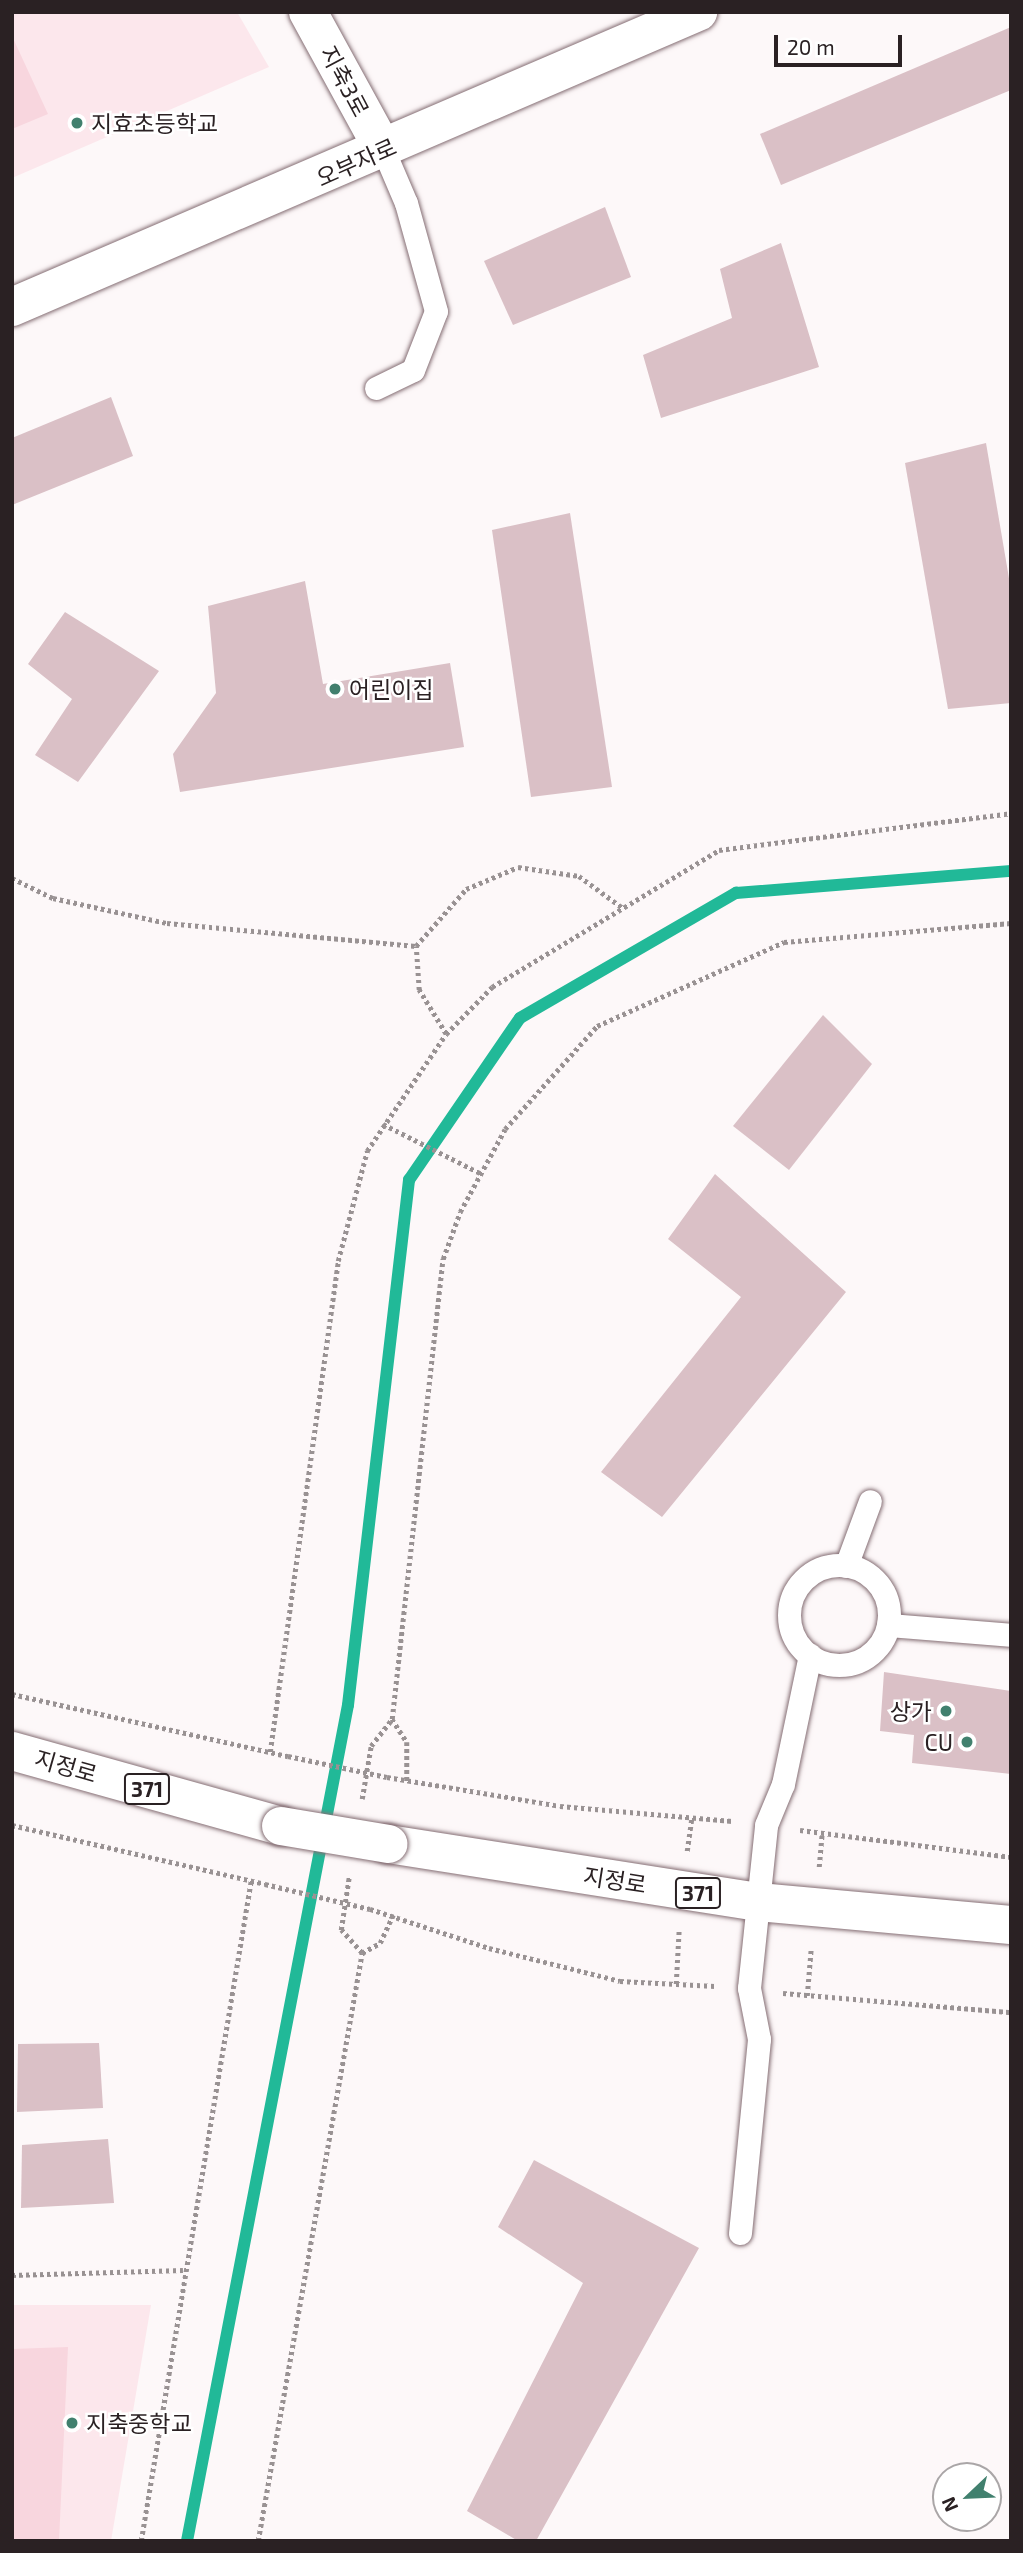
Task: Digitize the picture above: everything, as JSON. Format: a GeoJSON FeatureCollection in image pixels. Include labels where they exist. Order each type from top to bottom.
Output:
{"type":"FeatureCollection","features":[{"type":"Feature","properties":{"kind":"main road","name":"지축3로"},"geometry":{"type":"LineString","coordinates":[[308,12],[383,149]]}},
{"type":"Feature","properties":{"kind":"main road","name":"오부자로"},"geometry":{"type":"LineString","coordinates":[[12,307],[698,12]]}},
{"type":"Feature","properties":{"kind":"main road","name":"지정로"},"geometry":{"type":"LineString","coordinates":[[12,1751],[281,1826],[758,1902],[1011,1926]]}},
{"type":"Feature","properties":{"kind":"lane"},"geometry":{"type":"LineString","coordinates":[[376,388],[413,370],[436,312],[409,214],[383,149]]}},
{"type":"Feature","properties":{"kind":"lane"},"geometry":{"type":"LineString","coordinates":[[846,1566],[870,1501]]}},
{"type":"Feature","properties":{"kind":"lane"},"geometry":{"type":"LineString","coordinates":[[846,1566],[875,1580],[886,1601],[888,1625],[882,1641],[857,1662],[833,1664],[810,1656],[792,1629],[793,1597],[814,1572],[846,1566]]}},
{"type":"Feature","properties":{"kind":"lane"},"geometry":{"type":"LineString","coordinates":[[888,1625],[1011,1635]]}},
{"type":"Feature","properties":{"kind":"lane"},"geometry":{"type":"LineString","coordinates":[[740,2233],[759,2039],[749,1988],[766,1825],[783,1784],[810,1656]]}},
{"type":"Feature","properties":{"kind":"path"},"geometry":{"type":"LineString","coordinates":[[270,1752],[338,1261],[367,1151],[446,1034],[492,987],[719,850],[1011,813]]}},
{"type":"Feature","properties":{"kind":"path"},"geometry":{"type":"LineString","coordinates":[[446,1034],[419,990],[416,946],[466,889],[518,867],[579,876],[623,908]]}},
{"type":"Feature","properties":{"kind":"path"},"geometry":{"type":"LineString","coordinates":[[12,878],[53,898],[167,923],[416,946]]}},
{"type":"Feature","properties":{"kind":"path"},"geometry":{"type":"LineString","coordinates":[[360,1812],[371,1746],[392,1719],[443,1259],[480,1173],[505,1129],[597,1027],[784,942],[1011,923]]}},
{"type":"Feature","properties":{"kind":"path"},"geometry":{"type":"LineString","coordinates":[[383,1124],[480,1173]]}},
{"type":"Feature","properties":{"kind":"path"},"geometry":{"type":"LineString","coordinates":[[12,1694],[407,1783],[560,1806],[692,1817]]}},
{"type":"Feature","properties":{"kind":"path"},"geometry":{"type":"LineString","coordinates":[[392,1719],[407,1742],[407,1783]]}},
{"type":"Feature","properties":{"kind":"path"},"geometry":{"type":"LineString","coordinates":[[12,1825],[370,1909],[489,1948],[620,1981],[676,1984]]}},
{"type":"Feature","properties":{"kind":"path"},"geometry":{"type":"LineString","coordinates":[[822,1833],[1011,1857]]}},
{"type":"Feature","properties":{"kind":"path"},"geometry":{"type":"LineString","coordinates":[[352,1864],[341,1930],[362,1953]]}},
{"type":"Feature","properties":{"kind":"path"},"geometry":{"type":"LineString","coordinates":[[141,2541],[183,2270],[251,1881]]}},
{"type":"Feature","properties":{"kind":"path"},"geometry":{"type":"LineString","coordinates":[[258,2541],[362,1953],[380,1942],[393,1915]]}},
{"type":"Feature","properties":{"kind":"path"},"geometry":{"type":"LineString","coordinates":[[807,1996],[1011,2011]]}},
{"type":"Feature","properties":{"kind":"path"},"geometry":{"type":"LineString","coordinates":[[12,2275],[183,2270]]}},
{"type":"Feature","properties":{"kind":"shaded area","name":"지효초등학교"},"geometry":{"type":"Polygon","coordinates":[[[12,12],[237,12],[269,67],[12,178],[12,12]]]}},
{"type":"Feature","properties":{"kind":"shaded area"},"geometry":{"type":"Polygon","coordinates":[[[12,36],[48,114],[12,129],[12,36]]]}},
{"type":"Feature","properties":{"kind":"shaded area","name":"지축중학교"},"geometry":{"type":"Polygon","coordinates":[[[12,2305],[151,2305],[111,2541],[12,2541],[12,2305]]]}},
{"type":"Feature","properties":{"kind":"shaded area"},"geometry":{"type":"Polygon","coordinates":[[[68,2347],[59,2541],[12,2541],[12,2349],[68,2347]]]}},
{"type":"Feature","properties":{"kind":"building"},"geometry":{"type":"Polygon","coordinates":[[[1011,27],[1011,90],[781,185],[760,134],[1011,27]]]}},
{"type":"Feature","properties":{"kind":"building"},"geometry":{"type":"Polygon","coordinates":[[[605,207],[631,277],[513,325],[484,261],[605,207]]]}},
{"type":"Feature","properties":{"kind":"building"},"geometry":{"type":"Polygon","coordinates":[[[781,243],[819,367],[661,418],[643,355],[732,318],[720,269],[781,243]]]}},
{"type":"Feature","properties":{"kind":"building"},"geometry":{"type":"Polygon","coordinates":[[[111,397],[133,456],[12,505],[12,438],[111,397]]]}},
{"type":"Feature","properties":{"kind":"building"},"geometry":{"type":"Polygon","coordinates":[[[986,443],[1011,590],[1011,703],[948,709],[905,463],[986,443]]]}},
{"type":"Feature","properties":{"kind":"building"},"geometry":{"type":"Polygon","coordinates":[[[570,513],[612,787],[531,797],[492,530],[570,513]]]}},
{"type":"Feature","properties":{"kind":"building","name":"어린이집"},"geometry":{"type":"Polygon","coordinates":[[[305,581],[323,684],[450,663],[464,747],[180,792],[173,754],[216,693],[208,606],[305,581]]]}},
{"type":"Feature","properties":{"kind":"building"},"geometry":{"type":"Polygon","coordinates":[[[65,612],[159,671],[78,782],[35,755],[72,699],[28,664],[65,612]]]}},
{"type":"Feature","properties":{"kind":"building"},"geometry":{"type":"Polygon","coordinates":[[[823,1015],[872,1064],[789,1170],[733,1126],[823,1015]]]}},
{"type":"Feature","properties":{"kind":"building"},"geometry":{"type":"Polygon","coordinates":[[[715,1174],[846,1292],[662,1517],[601,1472],[741,1297],[668,1239],[715,1174]]]}},
{"type":"Feature","properties":{"kind":"building","name":"상가"},"geometry":{"type":"Polygon","coordinates":[[[884,1672],[1011,1691],[1011,1774],[912,1763],[914,1735],[880,1731],[884,1672]]]}},
{"type":"Feature","properties":{"kind":"building"},"geometry":{"type":"Polygon","coordinates":[[[99,2043],[103,2108],[17,2112],[18,2044],[99,2043]]]}},
{"type":"Feature","properties":{"kind":"building"},"geometry":{"type":"Polygon","coordinates":[[[108,2139],[114,2203],[21,2208],[22,2145],[108,2139]]]}},
{"type":"Feature","properties":{"kind":"building"},"geometry":{"type":"Polygon","coordinates":[[[534,2160],[699,2248],[536,2541],[518,2541],[467,2511],[583,2283],[498,2227],[534,2160]]]}},
{"type":"Feature","properties":{"kind":"waterway"},"geometry":{"type":"LineString","coordinates":[[187,2541],[348,1705],[409,1180],[520,1018],[736,893],[1011,871]]}},
{"type":"Feature","properties":{"kind":"place","name":"지효초등학교"},"geometry":{"type":"Point","coordinates":[77,123]}},
{"type":"Feature","properties":{"kind":"place","name":"어린이집"},"geometry":{"type":"Point","coordinates":[335,689]}},
{"type":"Feature","properties":{"kind":"place","name":"상가"},"geometry":{"type":"Point","coordinates":[946,1711]}},
{"type":"Feature","properties":{"kind":"place","name":"CU"},"geometry":{"type":"Point","coordinates":[967,1742]}},
{"type":"Feature","properties":{"kind":"place","name":"지축중학교"},"geometry":{"type":"Point","coordinates":[72,2423]}}]}
